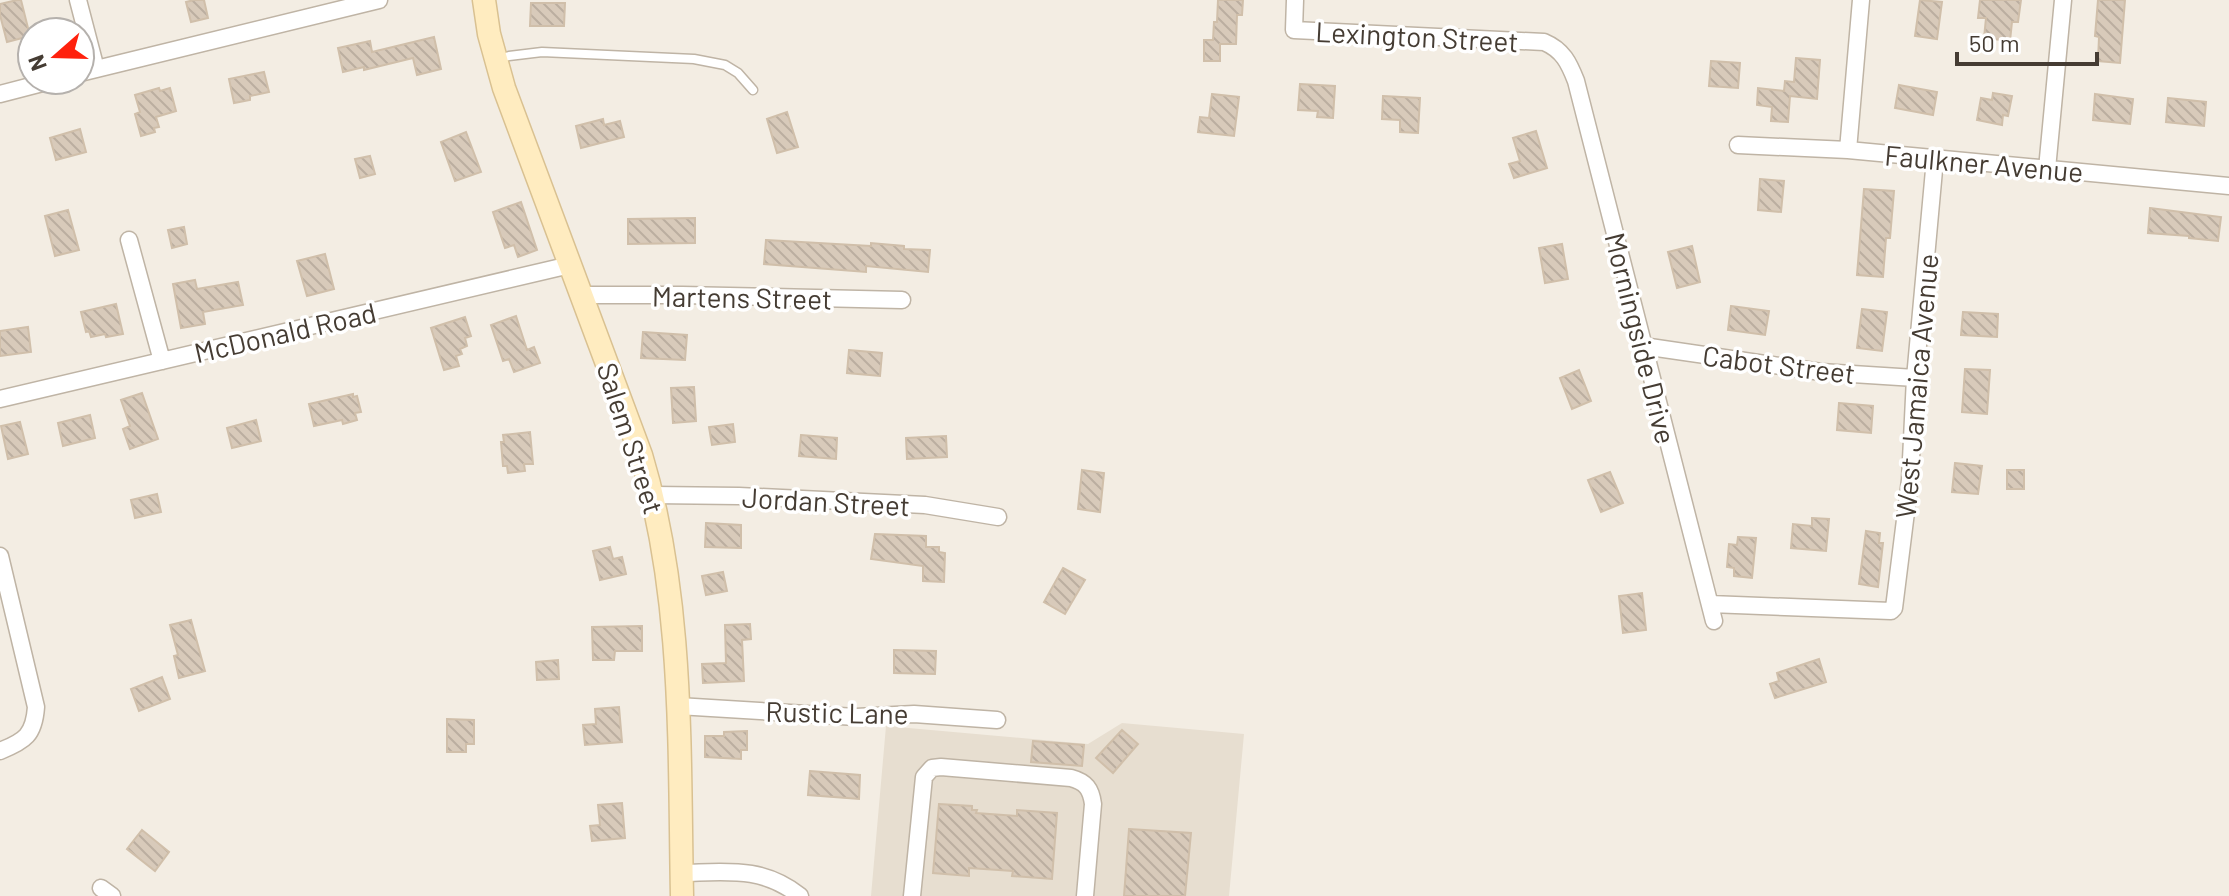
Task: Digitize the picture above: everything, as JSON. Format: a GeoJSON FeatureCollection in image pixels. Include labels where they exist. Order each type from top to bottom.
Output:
{"type":"FeatureCollection","features":[{"type":"Feature","properties":{"kind":"street"},"geometry":{"type":"LineString","coordinates":[[96,69],[379,0]]}},
{"type":"Feature","properties":{"kind":"street","name":"Salem Street"},"geometry":{"type":"LineString","coordinates":[[484,0],[495,60],[504,88],[641,455],[653,495],[667,567],[678,706],[682,885]]}},
{"type":"Feature","properties":{"kind":"street","name":"Lexington Street"},"geometry":{"type":"LineString","coordinates":[[1295,0],[1294,30],[1544,42],[1556,47],[1565,56]]}},
{"type":"Feature","properties":{"kind":"street"},"geometry":{"type":"LineString","coordinates":[[1848,150],[1861,0]]}},
{"type":"Feature","properties":{"kind":"street"},"geometry":{"type":"LineString","coordinates":[[2047,169],[2063,0]]}},
{"type":"Feature","properties":{"kind":"street","name":"Morningside Drive"},"geometry":{"type":"LineString","coordinates":[[1565,56],[1576,81],[1712,613],[1891,611]]}},
{"type":"Feature","properties":{"kind":"street","name":"Faulkner Avenue"},"geometry":{"type":"LineString","coordinates":[[1738,145],[1848,150],[2229,186]]}},
{"type":"Feature","properties":{"kind":"street","name":"West Jamaica Avenue"},"geometry":{"type":"LineString","coordinates":[[1891,611],[1894,608],[1910,480],[1915,378],[1935,159]]}},
{"type":"Feature","properties":{"kind":"street"},"geometry":{"type":"LineString","coordinates":[[129,240],[162,361]]}},
{"type":"Feature","properties":{"kind":"street","name":"McDonald Road"},"geometry":{"type":"LineString","coordinates":[[0,399],[570,265]]}},
{"type":"Feature","properties":{"kind":"street","name":"Martens Street"},"geometry":{"type":"LineString","coordinates":[[581,295],[902,300]]}},
{"type":"Feature","properties":{"kind":"street","name":"Cabot Street"},"geometry":{"type":"LineString","coordinates":[[1643,346],[1821,372],[1915,378]]}},
{"type":"Feature","properties":{"kind":"street","name":"Jordan Street"},"geometry":{"type":"LineString","coordinates":[[653,495],[925,505],[998,517]]}},
{"type":"Feature","properties":{"kind":"street"},"geometry":{"type":"LineString","coordinates":[[0,556],[36,707],[30,733],[22,741],[0,751]]}},
{"type":"Feature","properties":{"kind":"street","name":"Rustic Lane"},"geometry":{"type":"LineString","coordinates":[[678,706],[856,717],[914,714],[997,720]]}},
{"type":"Feature","properties":{"kind":"street"},"geometry":{"type":"LineString","coordinates":[[912,896],[924,777],[932,768],[941,767],[1071,778],[1087,786],[1093,804],[1085,896]]}},
{"type":"Feature","properties":{"kind":"street"},"geometry":{"type":"LineString","coordinates":[[682,885],[754,874],[778,881],[800,896]]}},
{"type":"Feature","properties":{"kind":"lane"},"geometry":{"type":"LineString","coordinates":[[495,60],[542,52],[694,59],[725,65],[738,73],[753,90]]}},
{"type":"Feature","properties":{"kind":"shaded area"},"geometry":{"type":"Polygon","coordinates":[[[1122,723],[1244,734],[1229,896],[871,896],[886,726],[1088,744],[1122,723]]]}},
{"type":"Feature","properties":{"kind":"building"},"geometry":{"type":"Polygon","coordinates":[[[21,0],[25,16],[16,16],[16,40],[7,42],[0,4],[21,0]]]}},
{"type":"Feature","properties":{"kind":"building"},"geometry":{"type":"Polygon","coordinates":[[[204,0],[208,18],[191,22],[186,2],[204,0]]]}},
{"type":"Feature","properties":{"kind":"building"},"geometry":{"type":"Polygon","coordinates":[[[1218,0],[1243,0],[1242,15],[1237,15],[1236,44],[1220,44],[1220,61],[1204,61],[1204,40],[1213,40],[1218,0]]]}},
{"type":"Feature","properties":{"kind":"building"},"geometry":{"type":"Polygon","coordinates":[[[1920,0],[1942,2],[1937,39],[1915,36],[1920,0]]]}},
{"type":"Feature","properties":{"kind":"building"},"geometry":{"type":"Polygon","coordinates":[[[1980,0],[2021,0],[2018,22],[2012,22],[2010,41],[1984,38],[1986,18],[1978,18],[1980,0]]]}},
{"type":"Feature","properties":{"kind":"building"},"geometry":{"type":"Polygon","coordinates":[[[2098,0],[2125,0],[2120,63],[2098,61],[2099,37],[2095,36],[2098,0]]]}},
{"type":"Feature","properties":{"kind":"building"},"geometry":{"type":"Polygon","coordinates":[[[531,3],[565,3],[564,26],[530,26],[531,3]]]}},
{"type":"Feature","properties":{"kind":"building"},"geometry":{"type":"Polygon","coordinates":[[[434,37],[441,69],[417,75],[413,58],[343,72],[338,48],[370,41],[372,52],[434,37]]]}},
{"type":"Feature","properties":{"kind":"building"},"geometry":{"type":"Polygon","coordinates":[[[1796,58],[1820,60],[1817,99],[1790,96],[1788,122],[1771,121],[1772,107],[1757,105],[1758,88],[1784,91],[1785,81],[1794,82],[1796,58]]]}},
{"type":"Feature","properties":{"kind":"building"},"geometry":{"type":"Polygon","coordinates":[[[1711,61],[1740,63],[1738,88],[1709,86],[1711,61]]]}},
{"type":"Feature","properties":{"kind":"building"},"geometry":{"type":"Polygon","coordinates":[[[264,72],[269,92],[234,103],[229,79],[264,72]]]}},
{"type":"Feature","properties":{"kind":"building"},"geometry":{"type":"Polygon","coordinates":[[[1300,84],[1335,86],[1333,118],[1317,117],[1318,111],[1298,110],[1300,84]]]}},
{"type":"Feature","properties":{"kind":"building"},"geometry":{"type":"Polygon","coordinates":[[[1899,85],[1937,92],[1933,115],[1895,108],[1899,85]]]}},
{"type":"Feature","properties":{"kind":"building"},"geometry":{"type":"Polygon","coordinates":[[[159,88],[160,91],[170,88],[176,111],[156,117],[159,127],[154,128],[155,132],[141,136],[135,114],[140,112],[135,95],[159,88]]]}},
{"type":"Feature","properties":{"kind":"building"},"geometry":{"type":"Polygon","coordinates":[[[1993,93],[2012,96],[2008,116],[2003,115],[2002,125],[1977,120],[1981,98],[1992,100],[1993,93]]]}},
{"type":"Feature","properties":{"kind":"building"},"geometry":{"type":"Polygon","coordinates":[[[1212,94],[1239,97],[1234,136],[1198,132],[1200,117],[1209,118],[1212,94]]]}},
{"type":"Feature","properties":{"kind":"building"},"geometry":{"type":"Polygon","coordinates":[[[2095,94],[2133,99],[2130,124],[2093,120],[2095,94]]]}},
{"type":"Feature","properties":{"kind":"building"},"geometry":{"type":"Polygon","coordinates":[[[1383,96],[1420,98],[1418,133],[1400,132],[1400,120],[1382,119],[1383,96]]]}},
{"type":"Feature","properties":{"kind":"building"},"geometry":{"type":"Polygon","coordinates":[[[2168,98],[2206,102],[2204,126],[2166,122],[2168,98]]]}},
{"type":"Feature","properties":{"kind":"building"},"geometry":{"type":"Polygon","coordinates":[[[787,112],[798,147],[777,153],[767,119],[787,112]]]}},
{"type":"Feature","properties":{"kind":"building"},"geometry":{"type":"Polygon","coordinates":[[[603,119],[604,125],[620,121],[624,137],[581,148],[576,126],[603,119]]]}},
{"type":"Feature","properties":{"kind":"building"},"geometry":{"type":"Polygon","coordinates":[[[80,129],[86,152],[56,160],[50,138],[80,129]]]}},
{"type":"Feature","properties":{"kind":"building"},"geometry":{"type":"Polygon","coordinates":[[[1536,131],[1547,168],[1514,178],[1509,164],[1520,161],[1513,138],[1536,131]]]}},
{"type":"Feature","properties":{"kind":"building"},"geometry":{"type":"Polygon","coordinates":[[[466,132],[481,172],[455,181],[441,142],[466,132]]]}},
{"type":"Feature","properties":{"kind":"building"},"geometry":{"type":"Polygon","coordinates":[[[370,156],[375,174],[360,178],[355,159],[370,156]]]}},
{"type":"Feature","properties":{"kind":"building"},"geometry":{"type":"Polygon","coordinates":[[[1760,179],[1784,181],[1781,212],[1758,210],[1760,179]]]}},
{"type":"Feature","properties":{"kind":"building"},"geometry":{"type":"Polygon","coordinates":[[[1864,189],[1894,191],[1883,277],[1857,275],[1864,189]]]}},
{"type":"Feature","properties":{"kind":"building"},"geometry":{"type":"Polygon","coordinates":[[[521,202],[537,250],[518,257],[514,245],[505,248],[493,212],[521,202]]]}},
{"type":"Feature","properties":{"kind":"building"},"geometry":{"type":"Polygon","coordinates":[[[2150,208],[2221,217],[2218,241],[2148,233],[2150,208]]]}},
{"type":"Feature","properties":{"kind":"building"},"geometry":{"type":"Polygon","coordinates":[[[68,210],[79,250],[55,256],[45,216],[68,210]]]}},
{"type":"Feature","properties":{"kind":"building"},"geometry":{"type":"Polygon","coordinates":[[[695,218],[695,243],[628,244],[628,219],[695,218]]]}},
{"type":"Feature","properties":{"kind":"building"},"geometry":{"type":"Polygon","coordinates":[[[184,227],[187,244],[172,248],[168,230],[184,227]]]}},
{"type":"Feature","properties":{"kind":"building"},"geometry":{"type":"Polygon","coordinates":[[[766,240],[871,246],[871,243],[930,250],[928,272],[866,266],[866,272],[764,264],[766,240]]]}},
{"type":"Feature","properties":{"kind":"building"},"geometry":{"type":"Polygon","coordinates":[[[1562,244],[1568,279],[1545,283],[1539,248],[1562,244]]]}},
{"type":"Feature","properties":{"kind":"building"},"geometry":{"type":"Polygon","coordinates":[[[1692,246],[1700,282],[1677,288],[1668,252],[1692,246]]]}},
{"type":"Feature","properties":{"kind":"building"},"geometry":{"type":"Polygon","coordinates":[[[325,254],[334,289],[307,296],[297,261],[325,254]]]}},
{"type":"Feature","properties":{"kind":"building"},"geometry":{"type":"Polygon","coordinates":[[[195,280],[197,289],[238,282],[243,305],[203,312],[205,324],[181,328],[173,284],[195,280]]]}},
{"type":"Feature","properties":{"kind":"building"},"geometry":{"type":"Polygon","coordinates":[[[116,304],[123,334],[91,337],[89,331],[86,332],[81,312],[116,304]]]}},
{"type":"Feature","properties":{"kind":"building"},"geometry":{"type":"Polygon","coordinates":[[[1731,306],[1769,311],[1765,335],[1728,330],[1731,306]]]}},
{"type":"Feature","properties":{"kind":"building"},"geometry":{"type":"Polygon","coordinates":[[[1862,309],[1887,312],[1882,351],[1857,348],[1862,309]]]}},
{"type":"Feature","properties":{"kind":"building"},"geometry":{"type":"Polygon","coordinates":[[[1963,312],[1998,314],[1997,337],[1961,335],[1963,312]]]}},
{"type":"Feature","properties":{"kind":"building"},"geometry":{"type":"Polygon","coordinates":[[[516,316],[527,350],[534,347],[540,363],[514,372],[509,359],[503,361],[491,325],[516,316]]]}},
{"type":"Feature","properties":{"kind":"building"},"geometry":{"type":"Polygon","coordinates":[[[465,317],[471,336],[465,338],[467,346],[460,349],[462,354],[456,356],[459,366],[444,370],[431,328],[465,317]]]}},
{"type":"Feature","properties":{"kind":"building"},"geometry":{"type":"Polygon","coordinates":[[[28,327],[31,352],[0,356],[0,331],[28,327]]]}},
{"type":"Feature","properties":{"kind":"building"},"geometry":{"type":"Polygon","coordinates":[[[643,332],[687,335],[685,360],[641,358],[643,332]]]}},
{"type":"Feature","properties":{"kind":"building"},"geometry":{"type":"Polygon","coordinates":[[[849,350],[882,353],[880,376],[847,373],[849,350]]]}},
{"type":"Feature","properties":{"kind":"building"},"geometry":{"type":"Polygon","coordinates":[[[1965,369],[1990,370],[1987,414],[1962,412],[1965,369]]]}},
{"type":"Feature","properties":{"kind":"building"},"geometry":{"type":"Polygon","coordinates":[[[1579,370],[1591,401],[1572,409],[1560,378],[1579,370]]]}},
{"type":"Feature","properties":{"kind":"building"},"geometry":{"type":"Polygon","coordinates":[[[694,387],[696,421],[673,423],[671,388],[694,387]]]}},
{"type":"Feature","properties":{"kind":"building"},"geometry":{"type":"Polygon","coordinates":[[[142,393],[158,439],[130,449],[123,429],[130,426],[121,400],[142,393]]]}},
{"type":"Feature","properties":{"kind":"building"},"geometry":{"type":"Polygon","coordinates":[[[353,394],[353,397],[357,396],[361,412],[355,413],[357,420],[314,426],[309,404],[353,394]]]}},
{"type":"Feature","properties":{"kind":"building"},"geometry":{"type":"Polygon","coordinates":[[[1839,403],[1873,406],[1871,433],[1837,430],[1839,403]]]}},
{"type":"Feature","properties":{"kind":"building"},"geometry":{"type":"Polygon","coordinates":[[[90,415],[95,438],[63,446],[58,423],[90,415]]]}},
{"type":"Feature","properties":{"kind":"building"},"geometry":{"type":"Polygon","coordinates":[[[256,420],[261,441],[232,448],[227,428],[256,420]]]}},
{"type":"Feature","properties":{"kind":"building"},"geometry":{"type":"Polygon","coordinates":[[[20,422],[28,454],[8,459],[1,426],[20,422]]]}},
{"type":"Feature","properties":{"kind":"building"},"geometry":{"type":"Polygon","coordinates":[[[733,424],[735,442],[712,445],[709,427],[733,424]]]}},
{"type":"Feature","properties":{"kind":"building"},"geometry":{"type":"Polygon","coordinates":[[[530,432],[533,464],[524,464],[525,471],[508,473],[507,466],[503,466],[503,435],[530,432]]]}},
{"type":"Feature","properties":{"kind":"building"},"geometry":{"type":"Polygon","coordinates":[[[801,435],[837,438],[836,459],[799,456],[801,435]]]}},
{"type":"Feature","properties":{"kind":"building"},"geometry":{"type":"Polygon","coordinates":[[[946,436],[947,457],[907,459],[906,438],[946,436]]]}},
{"type":"Feature","properties":{"kind":"building"},"geometry":{"type":"Polygon","coordinates":[[[1955,463],[1982,466],[1978,494],[1952,492],[1955,463]]]}},
{"type":"Feature","properties":{"kind":"building"},"geometry":{"type":"Polygon","coordinates":[[[1082,470],[1104,473],[1100,512],[1078,509],[1082,470]]]}},
{"type":"Feature","properties":{"kind":"building"},"geometry":{"type":"Polygon","coordinates":[[[2007,470],[2024,470],[2024,489],[2007,489],[2007,470]]]}},
{"type":"Feature","properties":{"kind":"building"},"geometry":{"type":"Polygon","coordinates":[[[1610,472],[1623,503],[1601,512],[1588,480],[1610,472]]]}},
{"type":"Feature","properties":{"kind":"building"},"geometry":{"type":"Polygon","coordinates":[[[157,494],[161,512],[135,518],[131,500],[157,494]]]}},
{"type":"Feature","properties":{"kind":"building"},"geometry":{"type":"Polygon","coordinates":[[[1812,518],[1829,519],[1826,551],[1791,548],[1793,524],[1812,526],[1812,518]]]}},
{"type":"Feature","properties":{"kind":"building"},"geometry":{"type":"Polygon","coordinates":[[[706,523],[741,525],[741,548],[705,547],[706,523]]]}},
{"type":"Feature","properties":{"kind":"building"},"geometry":{"type":"Polygon","coordinates":[[[1866,531],[1880,533],[1879,543],[1883,543],[1878,587],[1859,584],[1866,531]]]}},
{"type":"Feature","properties":{"kind":"building"},"geometry":{"type":"Polygon","coordinates":[[[875,534],[926,536],[926,547],[939,547],[939,552],[945,553],[944,582],[923,581],[923,566],[871,559],[875,534]]]}},
{"type":"Feature","properties":{"kind":"building"},"geometry":{"type":"Polygon","coordinates":[[[1738,537],[1756,538],[1752,578],[1734,576],[1734,568],[1727,567],[1729,544],[1737,545],[1738,537]]]}},
{"type":"Feature","properties":{"kind":"building"},"geometry":{"type":"Polygon","coordinates":[[[610,547],[613,559],[622,557],[626,574],[600,580],[593,551],[610,547]]]}},
{"type":"Feature","properties":{"kind":"building"},"geometry":{"type":"Polygon","coordinates":[[[1063,568],[1085,580],[1065,614],[1044,602],[1063,568]]]}},
{"type":"Feature","properties":{"kind":"building"},"geometry":{"type":"Polygon","coordinates":[[[723,572],[727,591],[706,595],[702,576],[723,572]]]}},
{"type":"Feature","properties":{"kind":"building"},"geometry":{"type":"Polygon","coordinates":[[[1642,593],[1646,630],[1623,633],[1619,596],[1642,593]]]}},
{"type":"Feature","properties":{"kind":"building"},"geometry":{"type":"Polygon","coordinates":[[[191,620],[205,671],[179,678],[174,656],[178,655],[170,625],[191,620]]]}},
{"type":"Feature","properties":{"kind":"building"},"geometry":{"type":"Polygon","coordinates":[[[750,624],[751,639],[742,640],[744,681],[703,683],[702,664],[726,663],[725,625],[750,624]]]}},
{"type":"Feature","properties":{"kind":"building"},"geometry":{"type":"Polygon","coordinates":[[[642,626],[642,651],[615,651],[614,660],[593,660],[592,627],[642,626]]]}},
{"type":"Feature","properties":{"kind":"building"},"geometry":{"type":"Polygon","coordinates":[[[894,650],[936,651],[935,674],[894,673],[894,650]]]}},
{"type":"Feature","properties":{"kind":"building"},"geometry":{"type":"Polygon","coordinates":[[[1819,659],[1826,682],[1775,698],[1770,684],[1779,681],[1777,673],[1819,659]]]}},
{"type":"Feature","properties":{"kind":"building"},"geometry":{"type":"Polygon","coordinates":[[[558,660],[559,679],[537,680],[536,662],[558,660]]]}},
{"type":"Feature","properties":{"kind":"building"},"geometry":{"type":"Polygon","coordinates":[[[162,677],[170,699],[139,711],[131,689],[162,677]]]}},
{"type":"Feature","properties":{"kind":"building"},"geometry":{"type":"Polygon","coordinates":[[[619,707],[622,742],[585,745],[583,725],[596,724],[595,709],[619,707]]]}},
{"type":"Feature","properties":{"kind":"building"},"geometry":{"type":"Polygon","coordinates":[[[447,719],[474,720],[474,744],[466,744],[466,752],[447,752],[447,719]]]}},
{"type":"Feature","properties":{"kind":"building"},"geometry":{"type":"Polygon","coordinates":[[[1122,730],[1138,744],[1113,773],[1096,758],[1122,730]]]}},
{"type":"Feature","properties":{"kind":"building"},"geometry":{"type":"Polygon","coordinates":[[[747,731],[747,750],[741,750],[741,759],[705,757],[705,736],[747,731]]]}},
{"type":"Feature","properties":{"kind":"building"},"geometry":{"type":"Polygon","coordinates":[[[1033,741],[1084,745],[1082,766],[1031,762],[1033,741]]]}},
{"type":"Feature","properties":{"kind":"building"},"geometry":{"type":"Polygon","coordinates":[[[810,771],[860,775],[859,799],[808,795],[810,771]]]}},
{"type":"Feature","properties":{"kind":"building"},"geometry":{"type":"Polygon","coordinates":[[[622,803],[625,838],[592,841],[590,826],[600,825],[598,805],[622,803]]]}},
{"type":"Feature","properties":{"kind":"building"},"geometry":{"type":"Polygon","coordinates":[[[939,804],[972,806],[976,813],[1017,816],[1017,810],[1057,813],[1052,879],[1012,876],[1013,871],[969,868],[969,876],[933,873],[939,804]]]}},
{"type":"Feature","properties":{"kind":"building"},"geometry":{"type":"Polygon","coordinates":[[[1129,829],[1191,833],[1185,896],[1124,896],[1129,829]]]}},
{"type":"Feature","properties":{"kind":"building"},"geometry":{"type":"Polygon","coordinates":[[[142,830],[169,852],[155,871],[127,849],[142,830]]]}}]}
